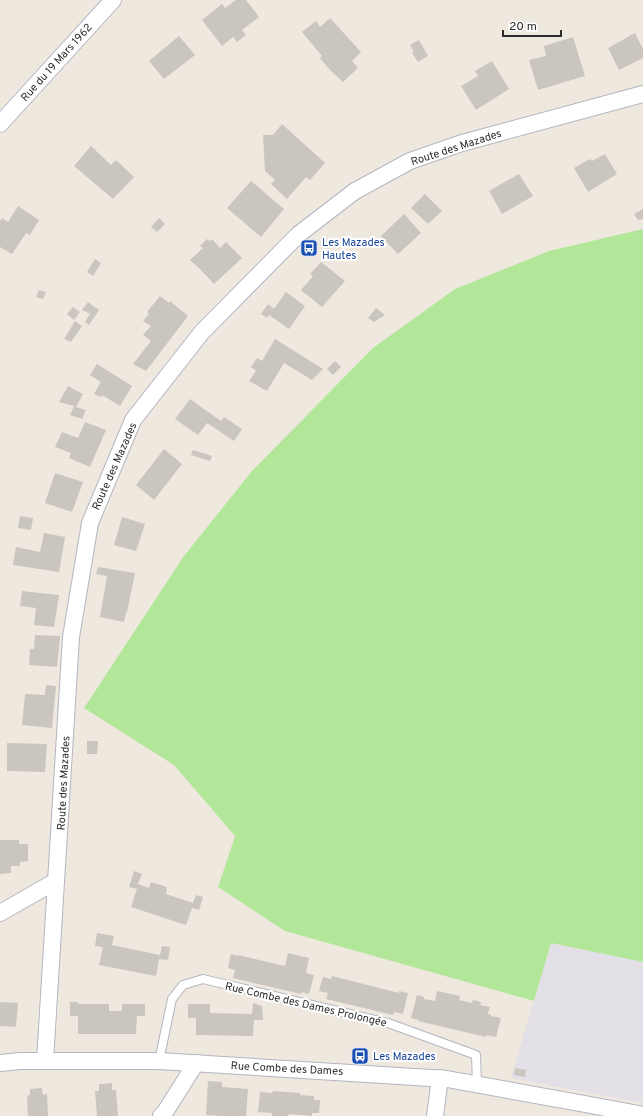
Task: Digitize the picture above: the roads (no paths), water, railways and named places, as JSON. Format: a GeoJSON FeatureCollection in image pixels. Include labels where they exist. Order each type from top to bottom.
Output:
{"type":"FeatureCollection","features":[{"type":"Feature","properties":{"kind":"street","name":"Rue du 19 Mars 1962"},"geometry":{"type":"LineString","coordinates":[[0,124],[113,0]]}},
{"type":"Feature","properties":{"kind":"street","name":"Route des Mazades"},"geometry":{"type":"LineString","coordinates":[[45,1061],[72,637],[90,523],[134,420],[202,332],[298,234],[355,191],[410,161],[447,148],[643,94]]}},
{"type":"Feature","properties":{"kind":"street"},"geometry":{"type":"LineString","coordinates":[[0,913],[56,881]]}},
{"type":"Feature","properties":{"kind":"street","name":"Rue Combe des Dames"},"geometry":{"type":"LineString","coordinates":[[0,1063],[20,1061],[159,1061],[440,1078],[643,1115]]}},
{"type":"Feature","properties":{"kind":"street"},"geometry":{"type":"LineString","coordinates":[[161,1116],[196,1063]]}},
{"type":"Feature","properties":{"kind":"street"},"geometry":{"type":"LineString","coordinates":[[435,1116],[440,1078]]}},
{"type":"Feature","properties":{"kind":"lane","name":"Rue Combe des Dames Prolongée"},"geometry":{"type":"LineString","coordinates":[[159,1061],[172,999],[183,984],[203,979],[388,1023],[476,1055],[478,1084]]}},
{"type":"Feature","properties":{"kind":"place","name":"Les Mazades Hautes"},"geometry":{"type":"Point","coordinates":[309,248]}},
{"type":"Feature","properties":{"kind":"place","name":"Les Mazades"},"geometry":{"type":"Point","coordinates":[360,1056]}}]}
